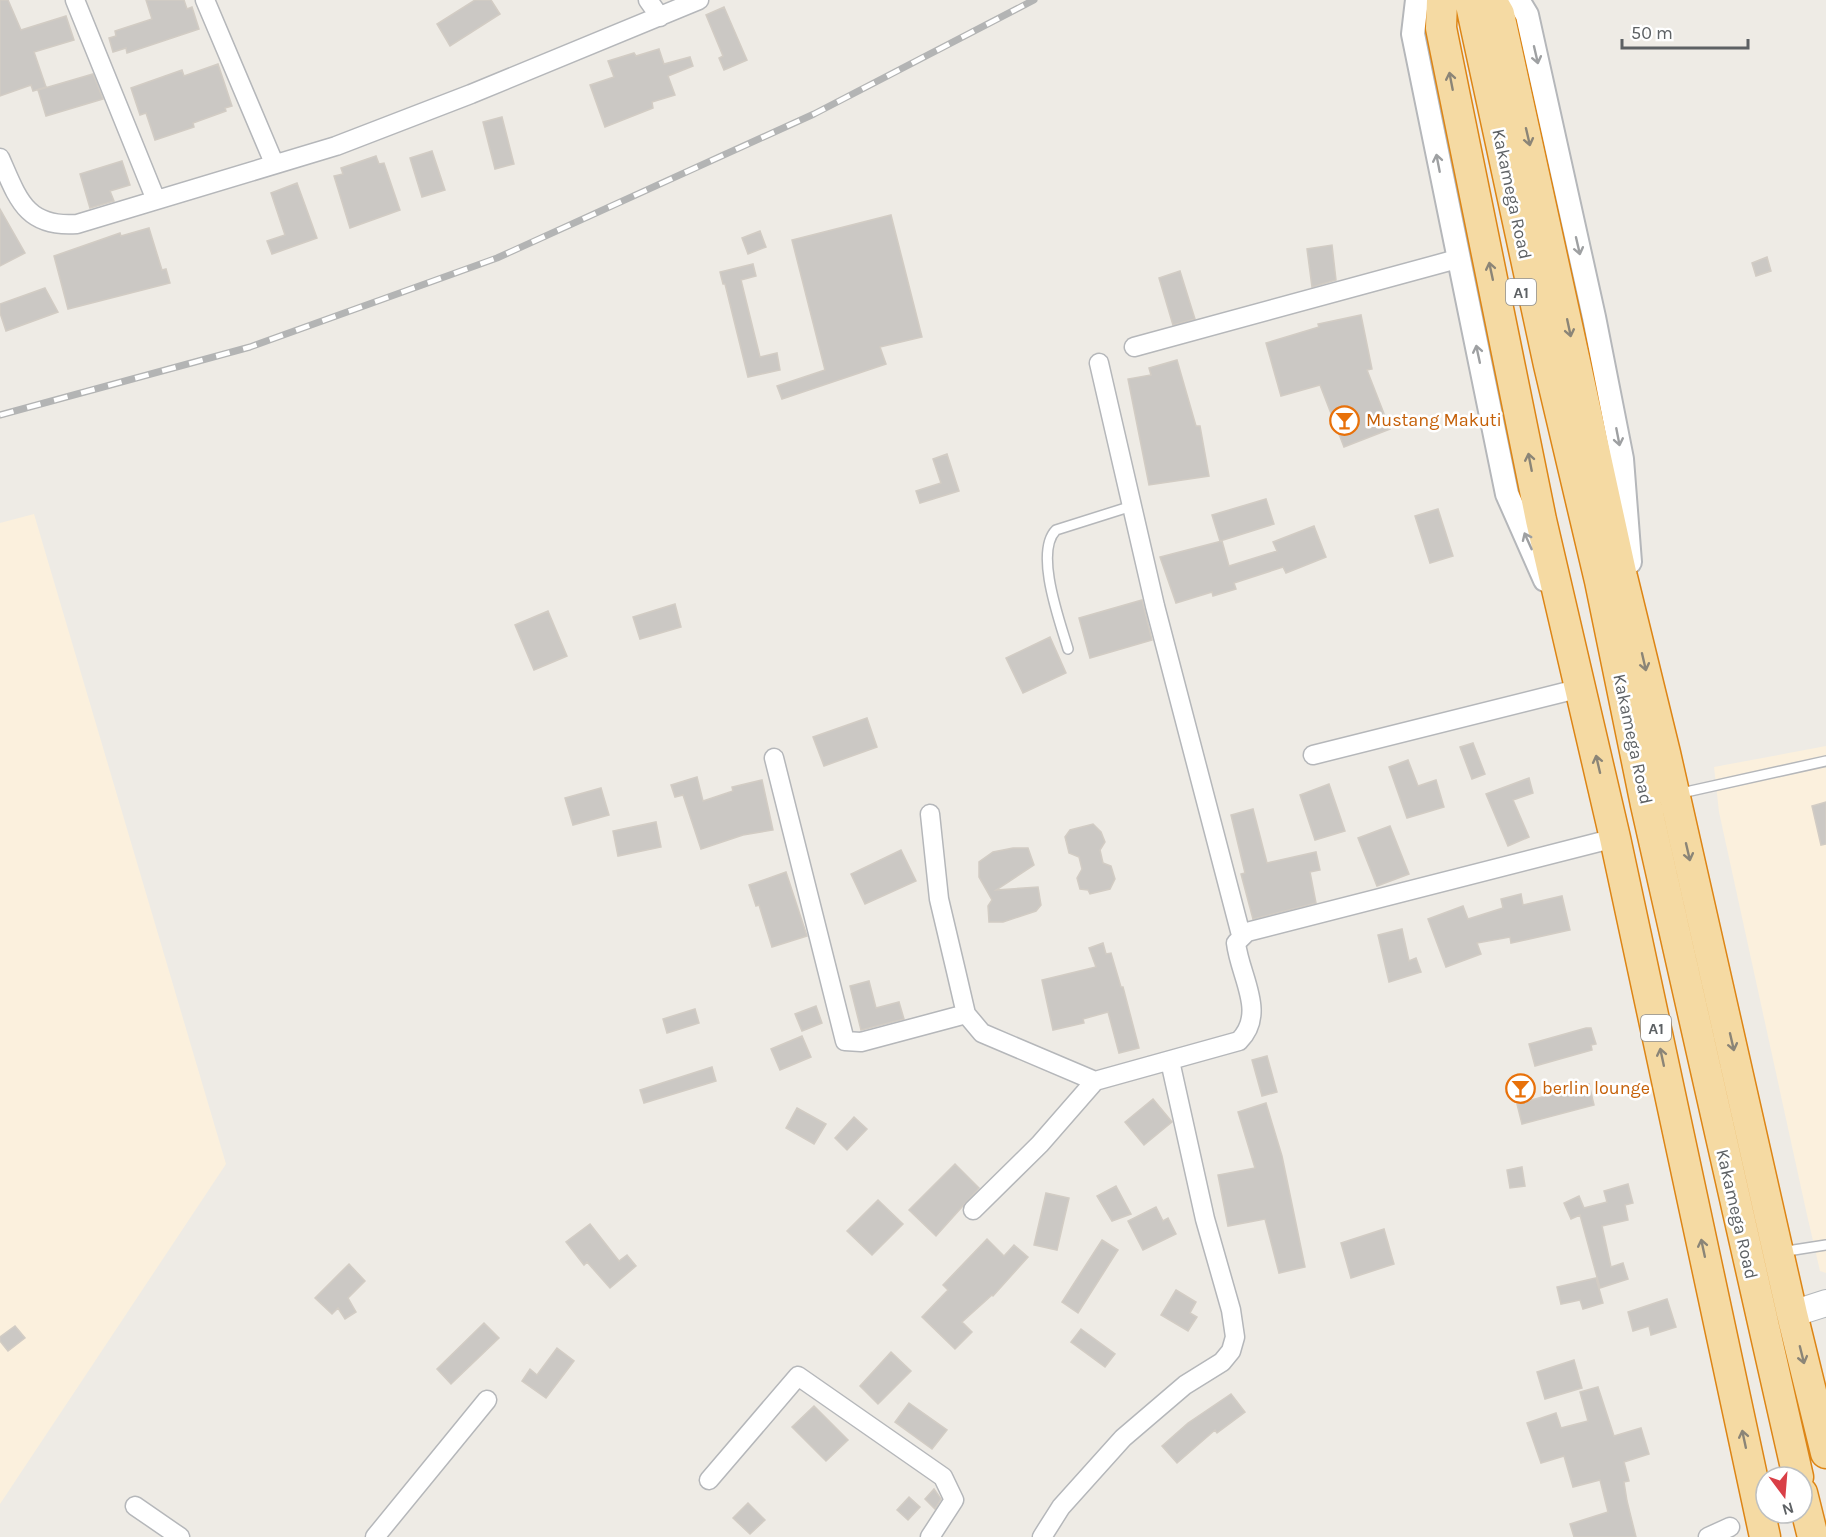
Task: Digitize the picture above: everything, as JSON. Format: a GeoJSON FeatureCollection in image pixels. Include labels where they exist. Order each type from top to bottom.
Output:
{"type":"FeatureCollection","features":[{"type":"Feature","properties":{"kind":"highway","name":"A1"},"geometry":{"type":"LineString","coordinates":[[1442,0],[1441,28],[1541,520],[1615,838],[1765,1537]]}},
{"type":"Feature","properties":{"kind":"highway","name":"Kakamega Road"},"geometry":{"type":"LineString","coordinates":[[1457,0],[1585,584],[1633,839],[1743,1303],[1777,1465]]}},
{"type":"Feature","properties":{"kind":"highway","name":"Kakamega Road"},"geometry":{"type":"LineString","coordinates":[[1470,0],[1549,366],[1600,581],[1661,875],[1795,1465]]}},
{"type":"Feature","properties":{"kind":"highway","name":"A1"},"geometry":{"type":"LineString","coordinates":[[1491,0],[1499,14],[1527,135],[1617,555],[1634,618],[1780,1253],[1792,1314],[1826,1453]]}},
{"type":"Feature","properties":{"kind":"main road"},"geometry":{"type":"LineString","coordinates":[[1792,1314],[1826,1303]]}},
{"type":"Feature","properties":{"kind":"street"},"geometry":{"type":"LineString","coordinates":[[75,0],[156,200]]}},
{"type":"Feature","properties":{"kind":"street"},"geometry":{"type":"LineString","coordinates":[[205,0],[274,163]]}},
{"type":"Feature","properties":{"kind":"street"},"geometry":{"type":"LineString","coordinates":[[648,0],[660,17]]}},
{"type":"Feature","properties":{"kind":"street"},"geometry":{"type":"LineString","coordinates":[[0,158],[20,204],[40,220],[56,225],[77,224],[346,142],[699,0]]}},
{"type":"Feature","properties":{"kind":"street"},"geometry":{"type":"LineString","coordinates":[[1417,0],[1413,34],[1457,260],[1508,494],[1569,633]]}},
{"type":"Feature","properties":{"kind":"street"},"geometry":{"type":"LineString","coordinates":[[1518,0],[1527,15],[1594,316],[1622,459],[1634,618]]}},
{"type":"Feature","properties":{"kind":"street"},"geometry":{"type":"LineString","coordinates":[[1134,347],[1457,260]]}},
{"type":"Feature","properties":{"kind":"street"},"geometry":{"type":"LineString","coordinates":[[1099,363],[1155,606],[1241,935]]}},
{"type":"Feature","properties":{"kind":"street"},"geometry":{"type":"LineString","coordinates":[[1313,755],[1581,688]]}},
{"type":"Feature","properties":{"kind":"street"},"geometry":{"type":"LineString","coordinates":[[774,758],[845,1041],[861,1042],[966,1014]]}},
{"type":"Feature","properties":{"kind":"street"},"geometry":{"type":"LineString","coordinates":[[930,814],[939,899],[966,1014],[982,1033],[1095,1081]]}},
{"type":"Feature","properties":{"kind":"street"},"geometry":{"type":"LineString","coordinates":[[973,1210],[1040,1144],[1095,1081],[1239,1041],[1246,1034],[1252,1012],[1237,950],[1237,939],[1241,935],[1615,838]]}},
{"type":"Feature","properties":{"kind":"street"},"geometry":{"type":"LineString","coordinates":[[1042,1537],[1061,1507],[1123,1438],[1185,1385],[1222,1362],[1231,1351],[1235,1337],[1231,1310],[1205,1220],[1170,1061]]}},
{"type":"Feature","properties":{"kind":"street"},"geometry":{"type":"LineString","coordinates":[[709,1480],[798,1376],[943,1477],[954,1500],[930,1537]]}},
{"type":"Feature","properties":{"kind":"street"},"geometry":{"type":"LineString","coordinates":[[375,1537],[487,1400]]}},
{"type":"Feature","properties":{"kind":"street"},"geometry":{"type":"LineString","coordinates":[[135,1506],[180,1537]]}},
{"type":"Feature","properties":{"kind":"street"},"geometry":{"type":"LineString","coordinates":[[1708,1537],[1730,1527]]}},
{"type":"Feature","properties":{"kind":"lane"},"geometry":{"type":"LineString","coordinates":[[1068,649],[1051,585],[1047,550],[1049,537],[1056,530],[1132,506]]}},
{"type":"Feature","properties":{"kind":"lane"},"geometry":{"type":"LineString","coordinates":[[1675,795],[1826,761]]}},
{"type":"Feature","properties":{"kind":"lane"},"geometry":{"type":"LineString","coordinates":[[1780,1253],[1826,1245]]}},
{"type":"Feature","properties":{"kind":"shaded area"},"geometry":{"type":"Polygon","coordinates":[[[34,514],[226,1164],[0,1504],[0,523],[34,514]]]}},
{"type":"Feature","properties":{"kind":"shaded area"},"geometry":{"type":"Polygon","coordinates":[[[1826,746],[1826,1273],[1820,1271],[1807,1215],[1719,812],[1714,767],[1826,746]]]}},
{"type":"Feature","properties":{"kind":"building"},"geometry":{"type":"Polygon","coordinates":[[[0,0],[8,0],[21,30],[66,16],[74,40],[34,52],[46,87],[33,91],[31,85],[0,96],[0,0]]]}},
{"type":"Feature","properties":{"kind":"building"},"geometry":{"type":"Polygon","coordinates":[[[146,0],[184,0],[187,9],[192,7],[199,29],[127,53],[126,48],[113,52],[109,38],[116,36],[115,31],[152,19],[146,0]]]}},
{"type":"Feature","properties":{"kind":"building"},"geometry":{"type":"Polygon","coordinates":[[[475,0],[491,0],[500,14],[450,46],[437,24],[475,0]]]}},
{"type":"Feature","properties":{"kind":"building"},"geometry":{"type":"Polygon","coordinates":[[[724,7],[747,60],[724,70],[719,58],[723,56],[706,15],[724,7]]]}},
{"type":"Feature","properties":{"kind":"building"},"geometry":{"type":"Polygon","coordinates":[[[659,49],[664,64],[690,57],[693,66],[668,76],[675,95],[652,102],[653,108],[605,127],[590,85],[614,77],[608,61],[634,53],[636,56],[659,49]]]}},
{"type":"Feature","properties":{"kind":"building"},"geometry":{"type":"Polygon","coordinates":[[[218,64],[232,106],[225,108],[226,111],[193,123],[194,127],[155,140],[146,113],[140,115],[131,88],[182,70],[184,76],[218,64]]]}},
{"type":"Feature","properties":{"kind":"building"},"geometry":{"type":"Polygon","coordinates":[[[93,74],[103,99],[46,116],[38,90],[93,74]]]}},
{"type":"Feature","properties":{"kind":"building"},"geometry":{"type":"Polygon","coordinates":[[[502,117],[514,164],[495,169],[483,122],[502,117]]]}},
{"type":"Feature","properties":{"kind":"building"},"geometry":{"type":"Polygon","coordinates":[[[432,151],[445,190],[422,197],[410,158],[432,151]]]}},
{"type":"Feature","properties":{"kind":"building"},"geometry":{"type":"Polygon","coordinates":[[[376,156],[379,164],[384,163],[400,210],[350,228],[334,176],[343,174],[341,168],[376,156]]]}},
{"type":"Feature","properties":{"kind":"building"},"geometry":{"type":"Polygon","coordinates":[[[122,161],[130,185],[110,191],[114,201],[90,208],[80,174],[122,161]]]}},
{"type":"Feature","properties":{"kind":"building"},"geometry":{"type":"Polygon","coordinates":[[[297,183],[317,238],[272,254],[267,241],[285,235],[271,193],[297,183]]]}},
{"type":"Feature","properties":{"kind":"building"},"geometry":{"type":"Polygon","coordinates":[[[0,209],[25,253],[0,266],[0,209]]]}},
{"type":"Feature","properties":{"kind":"building"},"geometry":{"type":"Polygon","coordinates":[[[891,215],[922,337],[880,347],[886,364],[782,399],[777,386],[825,370],[792,240],[891,215]]]}},
{"type":"Feature","properties":{"kind":"building"},"geometry":{"type":"Polygon","coordinates":[[[149,228],[162,270],[166,269],[170,283],[68,309],[54,256],[120,233],[121,236],[149,228]]]}},
{"type":"Feature","properties":{"kind":"building"},"geometry":{"type":"Polygon","coordinates":[[[760,231],[766,247],[748,254],[742,238],[760,231]]]}},
{"type":"Feature","properties":{"kind":"building"},"geometry":{"type":"Polygon","coordinates":[[[1332,245],[1336,280],[1312,287],[1307,249],[1332,245]]]}},
{"type":"Feature","properties":{"kind":"building"},"geometry":{"type":"Polygon","coordinates":[[[1767,257],[1771,271],[1756,276],[1752,263],[1767,257]]]}},
{"type":"Feature","properties":{"kind":"building"},"geometry":{"type":"Polygon","coordinates":[[[753,264],[756,276],[741,280],[760,357],[777,353],[780,370],[748,377],[720,272],[753,264]]]}},
{"type":"Feature","properties":{"kind":"building"},"geometry":{"type":"Polygon","coordinates":[[[1180,271],[1195,319],[1173,325],[1159,278],[1180,271]]]}},
{"type":"Feature","properties":{"kind":"building"},"geometry":{"type":"Polygon","coordinates":[[[45,288],[58,312],[6,331],[0,313],[0,304],[45,288]]]}},
{"type":"Feature","properties":{"kind":"building"},"geometry":{"type":"Polygon","coordinates":[[[1361,315],[1372,369],[1367,370],[1390,429],[1344,447],[1320,385],[1281,396],[1266,343],[1319,327],[1318,324],[1361,315]]]}},
{"type":"Feature","properties":{"kind":"building"},"geometry":{"type":"Polygon","coordinates":[[[1177,360],[1196,426],[1200,426],[1209,476],[1149,485],[1128,379],[1151,375],[1149,368],[1177,360]]]}},
{"type":"Feature","properties":{"kind":"building"},"geometry":{"type":"Polygon","coordinates":[[[947,454],[959,491],[920,503],[916,491],[941,483],[933,459],[947,454]]]}},
{"type":"Feature","properties":{"kind":"building"},"geometry":{"type":"Polygon","coordinates":[[[1266,499],[1274,524],[1220,541],[1212,515],[1266,499]]]}},
{"type":"Feature","properties":{"kind":"building"},"geometry":{"type":"Polygon","coordinates":[[[1438,509],[1453,556],[1430,563],[1415,516],[1438,509]]]}},
{"type":"Feature","properties":{"kind":"building"},"geometry":{"type":"Polygon","coordinates":[[[1314,526],[1326,557],[1286,573],[1283,567],[1234,583],[1236,589],[1213,596],[1212,592],[1176,603],[1160,557],[1222,541],[1229,566],[1277,551],[1273,542],[1314,526]]]}},
{"type":"Feature","properties":{"kind":"building"},"geometry":{"type":"Polygon","coordinates":[[[1142,600],[1152,640],[1090,658],[1079,618],[1142,600]]]}},
{"type":"Feature","properties":{"kind":"building"},"geometry":{"type":"Polygon","coordinates":[[[675,604],[681,627],[640,639],[633,617],[675,604]]]}},
{"type":"Feature","properties":{"kind":"building"},"geometry":{"type":"Polygon","coordinates":[[[548,611],[567,656],[534,670],[515,625],[548,611]]]}},
{"type":"Feature","properties":{"kind":"building"},"geometry":{"type":"Polygon","coordinates":[[[1050,637],[1066,673],[1023,693],[1006,658],[1050,637]]]}},
{"type":"Feature","properties":{"kind":"building"},"geometry":{"type":"Polygon","coordinates":[[[867,718],[877,747],[824,766],[813,737],[867,718]]]}},
{"type":"Feature","properties":{"kind":"building"},"geometry":{"type":"Polygon","coordinates":[[[1473,743],[1485,774],[1472,779],[1460,747],[1473,743]]]}},
{"type":"Feature","properties":{"kind":"building"},"geometry":{"type":"Polygon","coordinates":[[[1408,760],[1418,786],[1436,780],[1444,807],[1407,818],[1389,767],[1408,760]]]}},
{"type":"Feature","properties":{"kind":"building"},"geometry":{"type":"Polygon","coordinates":[[[697,777],[703,801],[733,791],[732,787],[762,780],[773,830],[743,835],[701,849],[683,795],[675,797],[671,785],[697,777]]]}},
{"type":"Feature","properties":{"kind":"building"},"geometry":{"type":"Polygon","coordinates":[[[1529,778],[1533,793],[1513,800],[1529,837],[1508,846],[1486,794],[1529,778]]]}},
{"type":"Feature","properties":{"kind":"building"},"geometry":{"type":"Polygon","coordinates":[[[1329,784],[1345,831],[1315,840],[1300,795],[1329,784]]]}},
{"type":"Feature","properties":{"kind":"building"},"geometry":{"type":"Polygon","coordinates":[[[601,788],[609,815],[573,825],[565,798],[601,788]]]}},
{"type":"Feature","properties":{"kind":"building"},"geometry":{"type":"Polygon","coordinates":[[[1826,802],[1826,844],[1821,845],[1812,806],[1826,802]]]}},
{"type":"Feature","properties":{"kind":"building"},"geometry":{"type":"Polygon","coordinates":[[[1253,809],[1267,863],[1316,852],[1320,870],[1310,872],[1316,903],[1253,919],[1241,874],[1245,873],[1231,815],[1253,809]]]}},
{"type":"Feature","properties":{"kind":"building"},"geometry":{"type":"Polygon","coordinates":[[[656,822],[661,847],[618,856],[613,831],[656,822]]]}},
{"type":"Feature","properties":{"kind":"building"},"geometry":{"type":"Polygon","coordinates":[[[1093,824],[1101,832],[1105,842],[1100,850],[1103,863],[1111,866],[1115,879],[1110,889],[1090,894],[1088,890],[1080,889],[1077,878],[1082,869],[1079,857],[1069,853],[1065,837],[1070,830],[1093,824]]]}},
{"type":"Feature","properties":{"kind":"building"},"geometry":{"type":"Polygon","coordinates":[[[1390,826],[1409,874],[1377,886],[1358,838],[1390,826]]]}},
{"type":"Feature","properties":{"kind":"building"},"geometry":{"type":"Polygon","coordinates":[[[1028,848],[1034,865],[996,890],[1038,887],[1041,905],[1036,911],[1003,922],[989,922],[988,906],[992,900],[979,877],[979,862],[993,852],[1028,848]]]}},
{"type":"Feature","properties":{"kind":"building"},"geometry":{"type":"Polygon","coordinates":[[[901,850],[916,881],[865,904],[851,874],[901,850]]]}},
{"type":"Feature","properties":{"kind":"building"},"geometry":{"type":"Polygon","coordinates":[[[786,872],[807,936],[772,947],[759,905],[756,906],[749,885],[786,872]]]}},
{"type":"Feature","properties":{"kind":"building"},"geometry":{"type":"Polygon","coordinates":[[[1521,894],[1523,905],[1562,896],[1570,930],[1511,943],[1510,937],[1477,943],[1481,954],[1446,967],[1428,919],[1463,906],[1468,919],[1503,908],[1501,899],[1521,894]]]}},
{"type":"Feature","properties":{"kind":"building"},"geometry":{"type":"Polygon","coordinates":[[[1402,929],[1409,961],[1416,958],[1421,972],[1389,982],[1378,935],[1402,929]]]}},
{"type":"Feature","properties":{"kind":"building"},"geometry":{"type":"Polygon","coordinates":[[[1103,943],[1106,954],[1111,953],[1121,987],[1123,987],[1139,1048],[1119,1053],[1108,1012],[1083,1019],[1084,1023],[1053,1030],[1042,980],[1096,967],[1089,948],[1103,943]]]}},
{"type":"Feature","properties":{"kind":"building"},"geometry":{"type":"Polygon","coordinates":[[[869,981],[876,1008],[899,1002],[904,1019],[861,1030],[850,986],[869,981]]]}},
{"type":"Feature","properties":{"kind":"building"},"geometry":{"type":"Polygon","coordinates":[[[816,1006],[822,1023],[802,1031],[795,1014],[816,1006]]]}},
{"type":"Feature","properties":{"kind":"building"},"geometry":{"type":"Polygon","coordinates":[[[695,1009],[699,1023],[667,1033],[663,1019],[695,1009]]]}},
{"type":"Feature","properties":{"kind":"building"},"geometry":{"type":"Polygon","coordinates":[[[1591,1028],[1596,1044],[1591,1045],[1592,1050],[1535,1066],[1529,1044],[1591,1028]]]}},
{"type":"Feature","properties":{"kind":"building"},"geometry":{"type":"Polygon","coordinates":[[[802,1036],[811,1057],[780,1070],[771,1049],[802,1036]]]}},
{"type":"Feature","properties":{"kind":"building"},"geometry":{"type":"Polygon","coordinates":[[[1267,1056],[1277,1092],[1262,1096],[1252,1060],[1267,1056]]]}},
{"type":"Feature","properties":{"kind":"building"},"geometry":{"type":"Polygon","coordinates":[[[712,1067],[716,1081],[644,1103],[640,1090],[712,1067]]]}},
{"type":"Feature","properties":{"kind":"building"},"geometry":{"type":"Polygon","coordinates":[[[1589,1084],[1594,1105],[1522,1124],[1517,1104],[1589,1084]]]}},
{"type":"Feature","properties":{"kind":"building"},"geometry":{"type":"Polygon","coordinates":[[[1153,1099],[1172,1122],[1144,1145],[1125,1122],[1153,1099]]]}},
{"type":"Feature","properties":{"kind":"building"},"geometry":{"type":"Polygon","coordinates":[[[1266,1103],[1282,1156],[1305,1267],[1279,1273],[1265,1219],[1228,1226],[1218,1175],[1255,1168],[1238,1112],[1266,1103]]]}},
{"type":"Feature","properties":{"kind":"building"},"geometry":{"type":"Polygon","coordinates":[[[797,1108],[826,1124],[814,1144],[786,1128],[797,1108]]]}},
{"type":"Feature","properties":{"kind":"building"},"geometry":{"type":"Polygon","coordinates":[[[854,1117],[867,1129],[847,1150],[835,1138],[854,1117]]]}},
{"type":"Feature","properties":{"kind":"building"},"geometry":{"type":"Polygon","coordinates":[[[955,1164],[979,1188],[936,1236],[909,1210],[955,1164]]]}},
{"type":"Feature","properties":{"kind":"building"},"geometry":{"type":"Polygon","coordinates":[[[1522,1167],[1525,1186],[1510,1188],[1507,1170],[1522,1167]]]}},
{"type":"Feature","properties":{"kind":"building"},"geometry":{"type":"Polygon","coordinates":[[[1628,1184],[1633,1203],[1625,1205],[1628,1220],[1602,1226],[1611,1267],[1623,1263],[1628,1279],[1600,1288],[1580,1215],[1571,1219],[1564,1203],[1579,1196],[1584,1208],[1607,1202],[1604,1191],[1628,1184]]]}},
{"type":"Feature","properties":{"kind":"building"},"geometry":{"type":"Polygon","coordinates":[[[1116,1186],[1131,1214],[1112,1221],[1097,1196],[1116,1186]]]}},
{"type":"Feature","properties":{"kind":"building"},"geometry":{"type":"Polygon","coordinates":[[[1046,1193],[1069,1198],[1057,1250],[1034,1245],[1046,1193]]]}},
{"type":"Feature","properties":{"kind":"building"},"geometry":{"type":"Polygon","coordinates":[[[878,1200],[903,1224],[872,1255],[847,1231],[878,1200]]]}},
{"type":"Feature","properties":{"kind":"building"},"geometry":{"type":"Polygon","coordinates":[[[1156,1207],[1163,1221],[1168,1218],[1176,1234],[1143,1250],[1128,1221],[1156,1207]]]}},
{"type":"Feature","properties":{"kind":"building"},"geometry":{"type":"Polygon","coordinates":[[[590,1224],[619,1261],[627,1255],[636,1266],[610,1288],[587,1262],[584,1265],[566,1242],[590,1224]]]}},
{"type":"Feature","properties":{"kind":"building"},"geometry":{"type":"Polygon","coordinates":[[[1384,1229],[1394,1264],[1351,1278],[1341,1243],[1384,1229]]]}},
{"type":"Feature","properties":{"kind":"building"},"geometry":{"type":"Polygon","coordinates":[[[987,1239],[1004,1256],[1014,1245],[1028,1257],[993,1296],[962,1322],[972,1332],[955,1349],[922,1317],[948,1290],[943,1285],[987,1239]]]}},
{"type":"Feature","properties":{"kind":"building"},"geometry":{"type":"Polygon","coordinates":[[[1102,1240],[1118,1250],[1078,1313],[1062,1302],[1102,1240]]]}},
{"type":"Feature","properties":{"kind":"building"},"geometry":{"type":"Polygon","coordinates":[[[349,1264],[365,1281],[348,1298],[356,1312],[345,1319],[338,1308],[332,1314],[315,1298],[349,1264]]]}},
{"type":"Feature","properties":{"kind":"building"},"geometry":{"type":"Polygon","coordinates":[[[1596,1278],[1603,1303],[1583,1309],[1580,1300],[1561,1304],[1557,1287],[1596,1278]]]}},
{"type":"Feature","properties":{"kind":"building"},"geometry":{"type":"Polygon","coordinates":[[[1176,1290],[1196,1302],[1190,1313],[1197,1317],[1188,1331],[1161,1315],[1176,1290]]]}},
{"type":"Feature","properties":{"kind":"building"},"geometry":{"type":"Polygon","coordinates":[[[1667,1299],[1676,1327],[1651,1335],[1649,1326],[1633,1331],[1628,1312],[1667,1299]]]}},
{"type":"Feature","properties":{"kind":"building"},"geometry":{"type":"Polygon","coordinates":[[[484,1323],[499,1338],[451,1384],[437,1369],[484,1323]]]}},
{"type":"Feature","properties":{"kind":"building"},"geometry":{"type":"Polygon","coordinates":[[[15,1326],[25,1338],[8,1351],[0,1341],[0,1337],[15,1326]]]}},
{"type":"Feature","properties":{"kind":"building"},"geometry":{"type":"Polygon","coordinates":[[[1081,1329],[1115,1354],[1105,1367],[1071,1342],[1081,1329]]]}},
{"type":"Feature","properties":{"kind":"building"},"geometry":{"type":"Polygon","coordinates":[[[557,1348],[574,1361],[546,1398],[522,1381],[530,1369],[537,1375],[557,1348]]]}},
{"type":"Feature","properties":{"kind":"building"},"geometry":{"type":"Polygon","coordinates":[[[891,1352],[911,1371],[878,1404],[860,1386],[891,1352]]]}},
{"type":"Feature","properties":{"kind":"building"},"geometry":{"type":"Polygon","coordinates":[[[1574,1360],[1582,1388],[1545,1399],[1537,1372],[1574,1360]]]}},
{"type":"Feature","properties":{"kind":"building"},"geometry":{"type":"Polygon","coordinates":[[[1598,1387],[1614,1436],[1641,1428],[1649,1454],[1624,1462],[1629,1481],[1624,1482],[1627,1501],[1636,1537],[1574,1537],[1570,1524],[1608,1512],[1600,1480],[1573,1487],[1564,1456],[1541,1463],[1527,1423],[1556,1413],[1561,1428],[1588,1421],[1580,1392],[1598,1387]]]}},
{"type":"Feature","properties":{"kind":"building"},"geometry":{"type":"Polygon","coordinates":[[[1231,1394],[1245,1412],[1217,1433],[1215,1430],[1177,1463],[1162,1446],[1188,1423],[1231,1394]]]}},
{"type":"Feature","properties":{"kind":"building"},"geometry":{"type":"Polygon","coordinates":[[[909,1403],[947,1430],[932,1449],[895,1422],[909,1403]]]}},
{"type":"Feature","properties":{"kind":"building"},"geometry":{"type":"Polygon","coordinates":[[[814,1406],[848,1440],[826,1461],[792,1427],[814,1406]]]}},
{"type":"Feature","properties":{"kind":"building"},"geometry":{"type":"Polygon","coordinates":[[[934,1489],[941,1499],[935,1509],[925,1499],[934,1489]]]}},
{"type":"Feature","properties":{"kind":"building"},"geometry":{"type":"Polygon","coordinates":[[[909,1497],[920,1507],[908,1520],[897,1510],[909,1497]]]}},
{"type":"Feature","properties":{"kind":"building"},"geometry":{"type":"Polygon","coordinates":[[[748,1503],[765,1520],[750,1534],[733,1518],[748,1503]]]}},
{"type":"Feature","properties":{"kind":"railway"},"geometry":{"type":"LineString","coordinates":[[0,415],[250,347],[497,258],[814,114],[1034,0]]}},
{"type":"Feature","properties":{"kind":"place","name":"Mustang Makuti"},"geometry":{"type":"Point","coordinates":[1345,420]}},
{"type":"Feature","properties":{"kind":"place","name":"berlin lounge"},"geometry":{"type":"Point","coordinates":[1521,1088]}}]}
